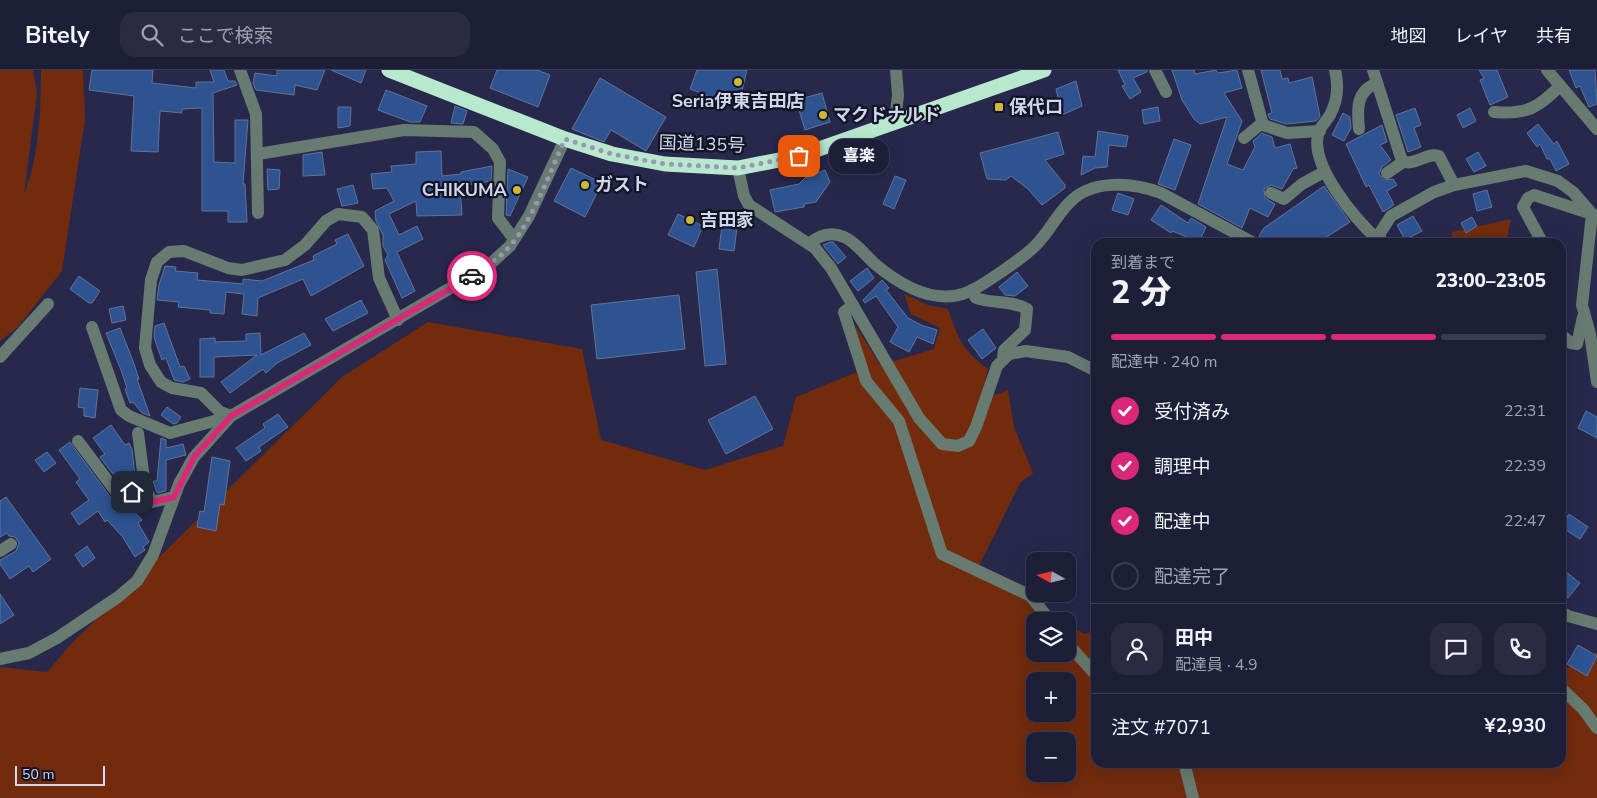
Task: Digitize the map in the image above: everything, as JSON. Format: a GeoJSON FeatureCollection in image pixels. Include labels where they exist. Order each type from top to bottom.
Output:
{"type":"FeatureCollection","features":[{"type":"Feature","properties":{"kind":"highway","name":"国道135号"},"geometry":{"type":"LineString","coordinates":[[389,70],[565,139],[612,154],[665,164],[738,168],[799,156],[1044,70]]}},
{"type":"Feature","properties":{"kind":"street"},"geometry":{"type":"LineString","coordinates":[[240,70],[256,114],[258,213]]}},
{"type":"Feature","properties":{"kind":"street"},"geometry":{"type":"LineString","coordinates":[[895,122],[898,95],[896,70]]}},
{"type":"Feature","properties":{"kind":"street"},"geometry":{"type":"LineString","coordinates":[[1155,70],[1166,92]]}},
{"type":"Feature","properties":{"kind":"street"},"geometry":{"type":"LineString","coordinates":[[1248,70],[1262,123],[1268,128],[1287,133],[1320,131]]}},
{"type":"Feature","properties":{"kind":"street"},"geometry":{"type":"LineString","coordinates":[[1335,70],[1338,86],[1336,99],[1333,109],[1320,131],[1317,144],[1324,172],[1365,229],[1375,238]]}},
{"type":"Feature","properties":{"kind":"street"},"geometry":{"type":"LineString","coordinates":[[1373,70],[1403,162]]}},
{"type":"Feature","properties":{"kind":"street"},"geometry":{"type":"LineString","coordinates":[[1547,70],[1597,129]]}},
{"type":"Feature","properties":{"kind":"street"},"geometry":{"type":"LineString","coordinates":[[1359,129],[1358,102],[1367,89],[1377,83]]}},
{"type":"Feature","properties":{"kind":"street"},"geometry":{"type":"LineString","coordinates":[[1494,112],[1517,113],[1528,111],[1547,99],[1560,86]]}},
{"type":"Feature","properties":{"kind":"street"},"geometry":{"type":"LineString","coordinates":[[1244,138],[1262,123]]}},
{"type":"Feature","properties":{"kind":"street"},"geometry":{"type":"LineString","coordinates":[[258,154],[404,130],[474,132],[493,149],[500,162],[498,218],[514,239]]}},
{"type":"Feature","properties":{"kind":"street"},"geometry":{"type":"LineString","coordinates":[[92,327],[121,410],[129,416],[170,433],[231,416],[488,266],[514,239],[529,216],[565,139]]}},
{"type":"Feature","properties":{"kind":"street"},"geometry":{"type":"LineString","coordinates":[[1387,173],[1403,162],[1428,156],[1439,156],[1454,185]]}},
{"type":"Feature","properties":{"kind":"street"},"geometry":{"type":"LineString","coordinates":[[738,168],[744,196],[749,205],[809,244],[831,268],[919,418],[942,444],[958,446],[969,441],[976,427],[997,366],[1009,354],[1026,351],[1068,357],[1091,368]]}},
{"type":"Feature","properties":{"kind":"street"},"geometry":{"type":"LineString","coordinates":[[1380,238],[1380,233],[1391,216],[1434,192],[1454,185],[1526,171],[1558,181],[1573,192],[1595,216]]}},
{"type":"Feature","properties":{"kind":"street"},"geometry":{"type":"LineString","coordinates":[[1271,194],[1284,200],[1302,184],[1324,172]]}},
{"type":"Feature","properties":{"kind":"street"},"geometry":{"type":"LineString","coordinates":[[809,244],[818,236],[837,235],[846,238],[900,282],[921,293],[951,297],[972,290],[1036,246],[1078,193],[1104,185],[1151,189],[1245,238]]}},
{"type":"Feature","properties":{"kind":"street"},"geometry":{"type":"LineString","coordinates":[[1540,238],[1523,207],[1528,198],[1534,195],[1595,216]]}},
{"type":"Feature","properties":{"kind":"street"},"geometry":{"type":"LineString","coordinates":[[231,416],[220,412],[201,392],[172,388],[161,382],[150,365],[145,348],[151,280],[157,262],[169,252],[184,251],[228,268],[242,270],[285,260],[305,245],[326,221],[338,214],[362,217],[373,230],[379,278],[398,320]]}},
{"type":"Feature","properties":{"kind":"street"},"geometry":{"type":"LineString","coordinates":[[1595,216],[1582,305],[1597,382]]}},
{"type":"Feature","properties":{"kind":"street"},"geometry":{"type":"LineString","coordinates":[[972,290],[976,298],[985,302],[1019,305],[1027,309],[1025,330],[1004,350],[1003,360]]}},
{"type":"Feature","properties":{"kind":"street"},"geometry":{"type":"LineString","coordinates":[[0,357],[48,304]]}},
{"type":"Feature","properties":{"kind":"street"},"geometry":{"type":"LineString","coordinates":[[853,305],[844,312],[866,381],[899,421],[942,554],[1032,596],[1044,612]]}},
{"type":"Feature","properties":{"kind":"street"},"geometry":{"type":"LineString","coordinates":[[1566,339],[1571,343],[1577,344],[1584,312]]}},
{"type":"Feature","properties":{"kind":"street"},"geometry":{"type":"LineString","coordinates":[[0,659],[29,653],[56,638],[118,597],[137,581],[154,555],[174,497],[194,457],[231,416]]}},
{"type":"Feature","properties":{"kind":"street"},"geometry":{"type":"LineString","coordinates":[[138,433],[145,487],[152,502],[174,497]]}},
{"type":"Feature","properties":{"kind":"street"},"geometry":{"type":"LineString","coordinates":[[78,441],[120,497],[145,487]]}},
{"type":"Feature","properties":{"kind":"street"},"geometry":{"type":"LineString","coordinates":[[0,551],[11,544]]}},
{"type":"Feature","properties":{"kind":"street"},"geometry":{"type":"LineString","coordinates":[[1566,614],[1597,624]]}},
{"type":"Feature","properties":{"kind":"street"},"geometry":{"type":"LineString","coordinates":[[1076,653],[1091,669]]}},
{"type":"Feature","properties":{"kind":"street"},"geometry":{"type":"LineString","coordinates":[[1566,693],[1583,709],[1597,728]]}},
{"type":"Feature","properties":{"kind":"street"},"geometry":{"type":"LineString","coordinates":[[1186,768],[1193,798]]}},
{"type":"Feature","properties":{"kind":"shaded area"},"geometry":{"type":"Polygon","coordinates":[[[0,70],[33,70],[37,93],[24,194],[36,149],[40,117],[41,70],[83,70],[85,119],[62,271],[17,328],[0,341],[0,70]]]}},
{"type":"Feature","properties":{"kind":"shaded area"},"geometry":{"type":"Polygon","coordinates":[[[1511,219],[1507,238],[1452,238],[1452,232],[1511,219]]]}},
{"type":"Feature","properties":{"kind":"shaded area"},"geometry":{"type":"Polygon","coordinates":[[[904,294],[928,305],[948,309],[962,343],[988,369],[982,393],[993,396],[1008,390],[1014,427],[1033,473],[1020,483],[977,570],[1026,599],[1026,602],[1031,602],[1048,612],[1026,612],[1026,662],[1076,662],[1076,629],[1084,634],[1091,632],[1091,768],[1566,768],[1566,668],[1597,652],[1597,798],[0,798],[0,667],[47,672],[71,644],[342,377],[428,322],[582,349],[601,440],[705,470],[783,446],[796,397],[862,370],[853,339],[856,326],[880,365],[934,349],[940,328],[911,314],[904,294]]]}},
{"type":"Feature","properties":{"kind":"building"},"geometry":{"type":"Polygon","coordinates":[[[92,70],[153,70],[152,83],[196,88],[196,82],[214,82],[210,70],[224,70],[228,81],[235,81],[237,85],[213,93],[214,162],[235,163],[235,120],[248,120],[243,184],[245,184],[247,222],[228,222],[228,211],[202,211],[202,108],[182,109],[182,113],[160,111],[158,152],[131,151],[134,96],[89,90],[92,70]]]}},
{"type":"Feature","properties":{"kind":"building"},"geometry":{"type":"Polygon","coordinates":[[[277,70],[325,70],[317,90],[295,85],[294,95],[256,90],[253,83],[255,73],[277,76],[277,70]]]}},
{"type":"Feature","properties":{"kind":"building"},"geometry":{"type":"Polygon","coordinates":[[[331,70],[366,70],[361,83],[331,70]]]}},
{"type":"Feature","properties":{"kind":"building"},"geometry":{"type":"Polygon","coordinates":[[[497,70],[537,70],[550,75],[538,107],[490,88],[497,70]]]}},
{"type":"Feature","properties":{"kind":"building"},"geometry":{"type":"Polygon","coordinates":[[[697,70],[747,70],[738,107],[690,89],[697,70]]]}},
{"type":"Feature","properties":{"kind":"building"},"geometry":{"type":"Polygon","coordinates":[[[1118,70],[1147,70],[1147,72],[1133,78],[1141,92],[1130,99],[1122,86],[1125,85],[1118,70]]]}},
{"type":"Feature","properties":{"kind":"building"},"geometry":{"type":"Polygon","coordinates":[[[1172,70],[1194,70],[1195,74],[1216,70],[1218,73],[1237,70],[1242,88],[1224,93],[1242,121],[1227,164],[1243,170],[1255,147],[1253,141],[1262,133],[1272,137],[1275,148],[1290,144],[1297,168],[1293,169],[1282,189],[1271,185],[1264,189],[1265,198],[1275,204],[1268,217],[1250,208],[1242,228],[1198,204],[1227,117],[1200,124],[1194,119],[1182,100],[1172,70]]]}},
{"type":"Feature","properties":{"kind":"building"},"geometry":{"type":"Polygon","coordinates":[[[1261,70],[1280,70],[1282,79],[1288,78],[1289,83],[1312,77],[1320,116],[1316,121],[1286,124],[1270,119],[1268,114],[1272,113],[1261,70]]]}},
{"type":"Feature","properties":{"kind":"building"},"geometry":{"type":"Polygon","coordinates":[[[1479,70],[1497,70],[1508,97],[1490,105],[1480,80],[1484,78],[1479,70]]]}},
{"type":"Feature","properties":{"kind":"building"},"geometry":{"type":"Polygon","coordinates":[[[1569,70],[1595,70],[1597,104],[1589,107],[1580,86],[1576,88],[1569,70]]]}},
{"type":"Feature","properties":{"kind":"building"},"geometry":{"type":"Polygon","coordinates":[[[600,78],[666,117],[646,151],[611,130],[604,142],[572,129],[600,78]]]}},
{"type":"Feature","properties":{"kind":"building"},"geometry":{"type":"Polygon","coordinates":[[[1076,81],[1082,106],[1062,115],[1056,89],[1076,81]]]}},
{"type":"Feature","properties":{"kind":"building"},"geometry":{"type":"Polygon","coordinates":[[[386,90],[427,106],[420,122],[410,122],[378,110],[386,90]]]}},
{"type":"Feature","properties":{"kind":"building"},"geometry":{"type":"Polygon","coordinates":[[[822,93],[830,122],[805,130],[796,100],[822,93]]]}},
{"type":"Feature","properties":{"kind":"building"},"geometry":{"type":"Polygon","coordinates":[[[455,106],[467,111],[463,124],[451,123],[455,106]]]}},
{"type":"Feature","properties":{"kind":"building"},"geometry":{"type":"Polygon","coordinates":[[[338,107],[351,107],[350,126],[338,128],[338,107]]]}},
{"type":"Feature","properties":{"kind":"building"},"geometry":{"type":"Polygon","coordinates":[[[1158,107],[1160,121],[1144,124],[1142,110],[1158,107]]]}},
{"type":"Feature","properties":{"kind":"building"},"geometry":{"type":"Polygon","coordinates":[[[1415,108],[1421,125],[1414,128],[1421,147],[1408,152],[1396,115],[1415,108]]]}},
{"type":"Feature","properties":{"kind":"building"},"geometry":{"type":"Polygon","coordinates":[[[1470,108],[1476,121],[1463,128],[1457,115],[1470,108]]]}},
{"type":"Feature","properties":{"kind":"building"},"geometry":{"type":"Polygon","coordinates":[[[1343,113],[1350,117],[1351,128],[1344,141],[1332,135],[1343,113]]]}},
{"type":"Feature","properties":{"kind":"building"},"geometry":{"type":"Polygon","coordinates":[[[1538,124],[1554,144],[1557,141],[1569,164],[1556,171],[1550,159],[1547,159],[1540,144],[1537,147],[1527,133],[1538,124]]]}},
{"type":"Feature","properties":{"kind":"building"},"geometry":{"type":"Polygon","coordinates":[[[1382,125],[1387,142],[1380,145],[1391,160],[1382,167],[1379,174],[1384,180],[1393,179],[1397,185],[1387,191],[1394,205],[1383,212],[1369,185],[1366,187],[1346,144],[1382,125]]]}},
{"type":"Feature","properties":{"kind":"building"},"geometry":{"type":"Polygon","coordinates":[[[1098,131],[1128,136],[1126,147],[1109,145],[1107,167],[1095,168],[1081,175],[1083,156],[1095,157],[1098,131]]]}},
{"type":"Feature","properties":{"kind":"building"},"geometry":{"type":"Polygon","coordinates":[[[1058,132],[1064,154],[1045,160],[1065,185],[1065,188],[1042,205],[1028,189],[1011,176],[1006,180],[987,179],[980,153],[1058,132]]]}},
{"type":"Feature","properties":{"kind":"building"},"geometry":{"type":"Polygon","coordinates":[[[1174,139],[1191,145],[1175,190],[1158,184],[1174,139]]]}},
{"type":"Feature","properties":{"kind":"building"},"geometry":{"type":"Polygon","coordinates":[[[441,151],[442,176],[461,174],[461,172],[492,166],[491,181],[460,186],[462,215],[417,216],[416,201],[389,214],[399,235],[417,226],[423,239],[397,252],[415,291],[402,298],[385,260],[388,255],[383,246],[383,235],[376,221],[375,211],[394,201],[387,188],[373,189],[371,174],[392,172],[391,166],[416,164],[416,152],[441,151]]]}},
{"type":"Feature","properties":{"kind":"building"},"geometry":{"type":"Polygon","coordinates":[[[322,152],[325,175],[303,176],[303,155],[322,152]]]}},
{"type":"Feature","properties":{"kind":"building"},"geometry":{"type":"Polygon","coordinates":[[[1478,152],[1486,166],[1474,172],[1466,159],[1478,152]]]}},
{"type":"Feature","properties":{"kind":"building"},"geometry":{"type":"Polygon","coordinates":[[[571,168],[602,183],[585,217],[554,201],[571,168]]]}},
{"type":"Feature","properties":{"kind":"building"},"geometry":{"type":"Polygon","coordinates":[[[267,169],[280,170],[279,189],[268,190],[267,169]]]}},
{"type":"Feature","properties":{"kind":"building"},"geometry":{"type":"Polygon","coordinates":[[[508,169],[528,177],[510,216],[506,215],[508,169]]]}},
{"type":"Feature","properties":{"kind":"building"},"geometry":{"type":"Polygon","coordinates":[[[825,170],[830,182],[816,202],[804,204],[804,207],[775,212],[770,190],[799,184],[805,178],[825,170]]]}},
{"type":"Feature","properties":{"kind":"building"},"geometry":{"type":"Polygon","coordinates":[[[895,176],[906,180],[894,209],[883,204],[895,176]]]}},
{"type":"Feature","properties":{"kind":"building"},"geometry":{"type":"Polygon","coordinates":[[[353,185],[358,203],[342,206],[337,189],[353,185]]]}},
{"type":"Feature","properties":{"kind":"building"},"geometry":{"type":"Polygon","coordinates":[[[1324,186],[1350,222],[1325,238],[1262,238],[1259,236],[1264,228],[1324,186]]]}},
{"type":"Feature","properties":{"kind":"building"},"geometry":{"type":"Polygon","coordinates":[[[1487,190],[1492,207],[1477,211],[1473,194],[1487,190]]]}},
{"type":"Feature","properties":{"kind":"building"},"geometry":{"type":"Polygon","coordinates":[[[1118,193],[1134,199],[1128,215],[1112,210],[1118,193]]]}},
{"type":"Feature","properties":{"kind":"building"},"geometry":{"type":"Polygon","coordinates":[[[1161,205],[1188,223],[1191,218],[1206,227],[1201,238],[1189,238],[1172,231],[1171,233],[1151,220],[1161,205]]]}},
{"type":"Feature","properties":{"kind":"building"},"geometry":{"type":"Polygon","coordinates":[[[678,214],[703,226],[694,247],[668,235],[678,214]]]}},
{"type":"Feature","properties":{"kind":"building"},"geometry":{"type":"Polygon","coordinates":[[[1413,216],[1422,231],[1409,238],[1404,238],[1397,225],[1413,216]]]}},
{"type":"Feature","properties":{"kind":"building"},"geometry":{"type":"Polygon","coordinates":[[[1472,217],[1477,226],[1466,233],[1461,223],[1472,217]]]}},
{"type":"Feature","properties":{"kind":"building"},"geometry":{"type":"Polygon","coordinates":[[[722,226],[737,228],[734,251],[719,249],[722,226]]]}},
{"type":"Feature","properties":{"kind":"building"},"geometry":{"type":"Polygon","coordinates":[[[348,234],[364,266],[311,296],[303,279],[258,298],[257,316],[242,314],[244,294],[226,292],[224,314],[210,313],[210,310],[178,307],[179,302],[157,300],[165,266],[176,267],[175,271],[198,273],[197,280],[243,284],[243,279],[262,281],[314,260],[313,256],[337,244],[335,240],[348,234]]]}},
{"type":"Feature","properties":{"kind":"building"},"geometry":{"type":"Polygon","coordinates":[[[833,242],[846,257],[838,264],[823,245],[833,242]]]}},
{"type":"Feature","properties":{"kind":"building"},"geometry":{"type":"Polygon","coordinates":[[[867,268],[874,278],[858,291],[850,281],[867,268]]]}},
{"type":"Feature","properties":{"kind":"building"},"geometry":{"type":"Polygon","coordinates":[[[717,269],[726,364],[705,366],[696,272],[717,269]]]}},
{"type":"Feature","properties":{"kind":"building"},"geometry":{"type":"Polygon","coordinates":[[[1017,272],[1028,286],[1015,296],[1005,295],[999,287],[1017,272]]]}},
{"type":"Feature","properties":{"kind":"building"},"geometry":{"type":"Polygon","coordinates":[[[79,276],[100,291],[92,303],[89,303],[70,289],[79,276]]]}},
{"type":"Feature","properties":{"kind":"building"},"geometry":{"type":"Polygon","coordinates":[[[882,280],[889,288],[886,290],[908,318],[937,330],[933,344],[917,337],[909,352],[890,342],[898,327],[876,296],[865,303],[863,300],[882,280]]]}},
{"type":"Feature","properties":{"kind":"building"},"geometry":{"type":"Polygon","coordinates":[[[679,295],[685,349],[597,359],[591,305],[679,295]]]}},
{"type":"Feature","properties":{"kind":"building"},"geometry":{"type":"Polygon","coordinates":[[[361,300],[368,313],[333,331],[325,319],[361,300]]]}},
{"type":"Feature","properties":{"kind":"building"},"geometry":{"type":"Polygon","coordinates":[[[123,306],[126,320],[112,323],[109,309],[123,306]]]}},
{"type":"Feature","properties":{"kind":"building"},"geometry":{"type":"Polygon","coordinates":[[[164,323],[180,367],[184,366],[190,379],[183,382],[174,380],[166,358],[162,360],[154,337],[155,326],[164,323]]]}},
{"type":"Feature","properties":{"kind":"building"},"geometry":{"type":"Polygon","coordinates":[[[120,328],[133,361],[150,416],[142,413],[133,402],[130,403],[125,389],[127,388],[121,370],[106,333],[120,328]]]}},
{"type":"Feature","properties":{"kind":"building"},"geometry":{"type":"Polygon","coordinates":[[[983,329],[996,348],[982,359],[968,340],[983,329]]]}},
{"type":"Feature","properties":{"kind":"building"},"geometry":{"type":"Polygon","coordinates":[[[260,333],[261,355],[304,333],[311,345],[277,363],[266,373],[263,369],[230,393],[221,382],[257,355],[214,357],[214,377],[200,377],[200,339],[215,338],[215,342],[246,341],[246,334],[260,333]]]}},
{"type":"Feature","properties":{"kind":"building"},"geometry":{"type":"Polygon","coordinates":[[[80,388],[98,390],[95,418],[84,416],[84,408],[78,407],[80,388]]]}},
{"type":"Feature","properties":{"kind":"building"},"geometry":{"type":"Polygon","coordinates":[[[755,396],[773,429],[726,454],[708,420],[755,396]]]}},
{"type":"Feature","properties":{"kind":"building"},"geometry":{"type":"Polygon","coordinates":[[[167,407],[181,417],[177,423],[173,424],[161,415],[167,407]]]}},
{"type":"Feature","properties":{"kind":"building"},"geometry":{"type":"Polygon","coordinates":[[[1586,411],[1597,417],[1597,438],[1578,428],[1586,411]]]}},
{"type":"Feature","properties":{"kind":"building"},"geometry":{"type":"Polygon","coordinates":[[[278,414],[288,427],[259,447],[261,451],[246,461],[236,448],[265,428],[263,424],[278,414]]]}},
{"type":"Feature","properties":{"kind":"building"},"geometry":{"type":"Polygon","coordinates":[[[111,425],[125,445],[129,443],[132,449],[135,477],[127,478],[131,484],[123,487],[100,457],[105,454],[93,438],[111,425]]]}},
{"type":"Feature","properties":{"kind":"building"},"geometry":{"type":"Polygon","coordinates":[[[161,438],[166,440],[166,448],[183,444],[186,455],[166,460],[166,491],[157,493],[153,481],[157,481],[161,438]]]}},
{"type":"Feature","properties":{"kind":"building"},"geometry":{"type":"Polygon","coordinates":[[[70,442],[114,502],[118,505],[126,503],[142,520],[138,523],[149,542],[143,547],[145,550],[135,557],[122,536],[107,520],[105,522],[98,511],[79,525],[71,513],[89,500],[76,482],[80,479],[59,450],[70,442]]]}},
{"type":"Feature","properties":{"kind":"building"},"geometry":{"type":"Polygon","coordinates":[[[47,452],[56,463],[44,472],[35,460],[47,452]]]}},
{"type":"Feature","properties":{"kind":"building"},"geometry":{"type":"Polygon","coordinates":[[[212,457],[230,461],[224,505],[220,504],[216,531],[197,527],[200,511],[204,512],[212,457]]]}},
{"type":"Feature","properties":{"kind":"building"},"geometry":{"type":"Polygon","coordinates":[[[6,497],[51,559],[33,572],[29,566],[10,579],[0,564],[0,560],[16,551],[19,543],[15,537],[9,536],[7,533],[0,537],[0,501],[6,497]]]}},
{"type":"Feature","properties":{"kind":"building"},"geometry":{"type":"Polygon","coordinates":[[[1569,514],[1588,527],[1580,539],[1566,530],[1566,519],[1569,514]]]}},
{"type":"Feature","properties":{"kind":"building"},"geometry":{"type":"Polygon","coordinates":[[[87,546],[95,558],[83,567],[75,555],[87,546]]]}},
{"type":"Feature","properties":{"kind":"building"},"geometry":{"type":"Polygon","coordinates":[[[1566,572],[1580,583],[1568,598],[1566,597],[1566,572]]]}},
{"type":"Feature","properties":{"kind":"building"},"geometry":{"type":"Polygon","coordinates":[[[0,594],[14,615],[0,624],[0,594]]]}},
{"type":"Feature","properties":{"kind":"building"},"geometry":{"type":"Polygon","coordinates":[[[1578,645],[1597,656],[1587,676],[1567,664],[1578,645]]]}},
{"type":"Feature","properties":{"kind":"way so far"},"geometry":{"type":"LineString","coordinates":[[472,276],[488,266],[510,246],[529,216],[565,139],[612,154],[665,164],[738,168],[799,156]]}},
{"type":"Feature","properties":{"kind":"place","name":"Seria伊東吉田店"},"geometry":{"type":"Point","coordinates":[738,82]}},
{"type":"Feature","properties":{"kind":"place","name":"保代口"},"geometry":{"type":"Point","coordinates":[999,107]}},
{"type":"Feature","properties":{"kind":"place","name":"マクドナルド"},"geometry":{"type":"Point","coordinates":[823,115]}},
{"type":"Feature","properties":{"kind":"place","name":"喜楽"},"geometry":{"type":"Point","coordinates":[799,156]}},
{"type":"Feature","properties":{"kind":"place","name":"ガスト"},"geometry":{"type":"Point","coordinates":[585,185]}},
{"type":"Feature","properties":{"kind":"place","name":"CHIKUMA"},"geometry":{"type":"Point","coordinates":[517,190]}},
{"type":"Feature","properties":{"kind":"place","name":"吉田家"},"geometry":{"type":"Point","coordinates":[690,220]}},
{"type":"Feature","properties":{"kind":"route"},"geometry":{"type":"LineString","coordinates":[[132,492],[145,487],[152,502],[174,497],[194,457],[210,437],[231,416],[472,276]]}}]}
